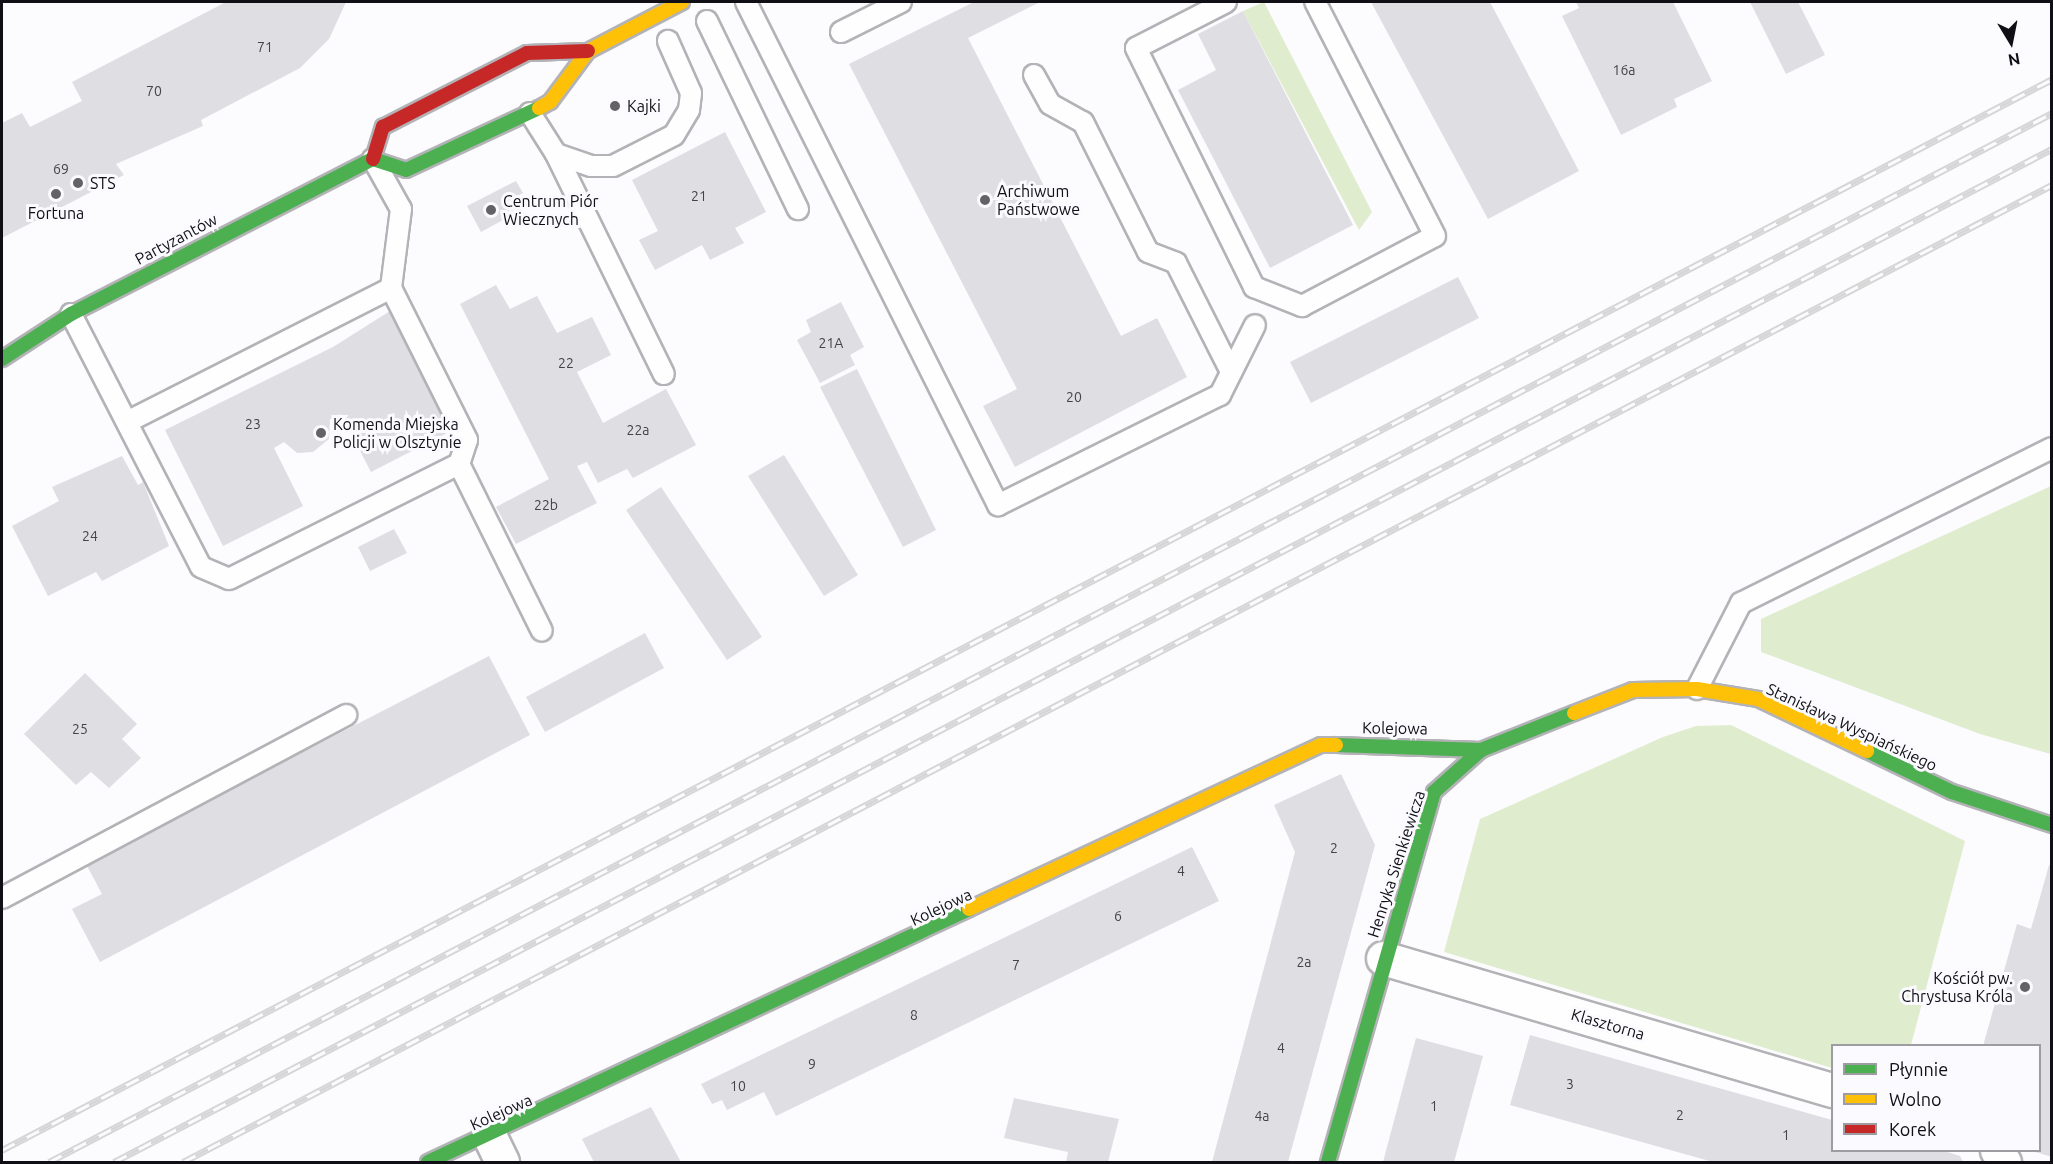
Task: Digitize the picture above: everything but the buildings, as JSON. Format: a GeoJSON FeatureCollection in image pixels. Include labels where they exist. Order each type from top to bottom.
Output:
{"type":"FeatureCollection","features":[{"type":"Feature","properties":{"kind":"street"},"geometry":{"type":"LineString","coordinates":[[588,51],[550,102],[530,113],[406,170],[373,159],[383,127],[527,53],[588,51],[682,2]]}},
{"type":"Feature","properties":{"kind":"street","name":"Partyzantów"},"geometry":{"type":"LineString","coordinates":[[2,359],[71,314],[373,159]]}},
{"type":"Feature","properties":{"kind":"street","name":"Stanisława Wyspiańskiego"},"geometry":{"type":"LineString","coordinates":[[1633,690],[1696,689],[1758,699],[1952,792],[2052,825]]}},
{"type":"Feature","properties":{"kind":"street","name":"Henryka Sienkiewicza"},"geometry":{"type":"LineString","coordinates":[[1328,1162],[1383,958],[1434,792],[1481,750],[1633,690]]}},
{"type":"Feature","properties":{"kind":"street","name":"Kolejowa"},"geometry":{"type":"LineString","coordinates":[[428,1162],[495,1149],[1321,745],[1424,744],[1481,750]]}},
{"type":"Feature","properties":{"kind":"street","name":"Klasztorna"},"geometry":{"type":"LineString","coordinates":[[1383,958],[1831,1089]]}},
{"type":"Feature","properties":{"kind":"lane"},"geometry":{"type":"LineString","coordinates":[[746,2],[998,505],[1220,395],[1255,325]]}},
{"type":"Feature","properties":{"kind":"lane"},"geometry":{"type":"LineString","coordinates":[[841,32],[901,2]]}},
{"type":"Feature","properties":{"kind":"lane"},"geometry":{"type":"LineString","coordinates":[[1226,2],[1136,48],[1254,287],[1302,306],[1435,236],[1316,2]]}},
{"type":"Feature","properties":{"kind":"lane"},"geometry":{"type":"LineString","coordinates":[[706,21],[798,209]]}},
{"type":"Feature","properties":{"kind":"lane"},"geometry":{"type":"LineString","coordinates":[[556,154],[591,166],[613,166],[674,135],[689,110],[691,93],[668,41]]}},
{"type":"Feature","properties":{"kind":"lane"},"geometry":{"type":"LineString","coordinates":[[1034,75],[1050,104],[1083,122],[1148,252],[1176,263],[1231,372]]}},
{"type":"Feature","properties":{"kind":"lane"},"geometry":{"type":"LineString","coordinates":[[530,113],[556,154],[664,374]]}},
{"type":"Feature","properties":{"kind":"lane"},"geometry":{"type":"LineString","coordinates":[[373,159],[401,209],[390,288],[467,440],[459,464],[542,631]]}},
{"type":"Feature","properties":{"kind":"lane"},"geometry":{"type":"LineString","coordinates":[[127,422],[390,288]]}},
{"type":"Feature","properties":{"kind":"lane"},"geometry":{"type":"LineString","coordinates":[[71,314],[201,567],[229,579],[459,464]]}},
{"type":"Feature","properties":{"kind":"lane"},"geometry":{"type":"LineString","coordinates":[[1696,689],[1742,603],[2052,448]]}},
{"type":"Feature","properties":{"kind":"lane"},"geometry":{"type":"LineString","coordinates":[[4,891],[346,715]]}},
{"type":"Feature","properties":{"kind":"green space"},"geometry":{"type":"Polygon","coordinates":[[[1264,2],[1372,212],[1359,230],[1243,11],[1264,2]]]}},
{"type":"Feature","properties":{"kind":"green space"},"geometry":{"type":"Polygon","coordinates":[[[2051,486],[2051,754],[1980,734],[1761,652],[1761,619],[2051,486]]]}},
{"type":"Feature","properties":{"kind":"green space"},"geometry":{"type":"Polygon","coordinates":[[[1731,725],[1965,841],[1911,1044],[1831,1044],[1831,1068],[1444,952],[1480,819],[1663,737],[1696,726],[1731,725]]]}},
{"type":"Feature","properties":{"kind":"railway"},"geometry":{"type":"LineString","coordinates":[[2,1150],[2052,79]]}},
{"type":"Feature","properties":{"kind":"railway"},"geometry":{"type":"LineString","coordinates":[[49,1162],[2052,113]]}},
{"type":"Feature","properties":{"kind":"railway"},"geometry":{"type":"LineString","coordinates":[[114,1162],[2052,149]]}},
{"type":"Feature","properties":{"kind":"railway"},"geometry":{"type":"LineString","coordinates":[[183,1162],[2052,185]]}},
{"type":"Feature","properties":{"kind":"traffic: fast"},"geometry":{"type":"LineString","coordinates":[[2,359],[71,314],[373,159],[406,170],[539,108]]}},
{"type":"Feature","properties":{"kind":"traffic: fast"},"geometry":{"type":"LineString","coordinates":[[1328,1162],[1434,792],[1481,750],[1574,713]]}},
{"type":"Feature","properties":{"kind":"traffic: fast"},"geometry":{"type":"LineString","coordinates":[[1336,745],[1481,750]]}},
{"type":"Feature","properties":{"kind":"traffic: fast"},"geometry":{"type":"LineString","coordinates":[[1867,751],[1952,792],[2052,825]]}},
{"type":"Feature","properties":{"kind":"traffic: fast"},"geometry":{"type":"LineString","coordinates":[[428,1162],[969,909]]}},
{"type":"Feature","properties":{"kind":"traffic: slow"},"geometry":{"type":"LineString","coordinates":[[539,108],[550,102],[588,51],[682,2]]}},
{"type":"Feature","properties":{"kind":"traffic: slow"},"geometry":{"type":"LineString","coordinates":[[1574,713],[1633,690],[1697,689],[1758,699],[1867,751]]}},
{"type":"Feature","properties":{"kind":"traffic: slow"},"geometry":{"type":"LineString","coordinates":[[969,909],[1321,745],[1336,745]]}},
{"type":"Feature","properties":{"kind":"traffic: jam"},"geometry":{"type":"LineString","coordinates":[[373,159],[383,127],[527,53],[588,51]]}},
{"type":"Feature","properties":{"kind":"place","name":"Kajki"},"geometry":{"type":"Point","coordinates":[615,106]}},
{"type":"Feature","properties":{"kind":"place","name":"STS"},"geometry":{"type":"Point","coordinates":[78,183]}},
{"type":"Feature","properties":{"kind":"place","name":"Fortuna"},"geometry":{"type":"Point","coordinates":[56,194]}},
{"type":"Feature","properties":{"kind":"place","name":"Archiwum Państwowe"},"geometry":{"type":"Point","coordinates":[985,200]}},
{"type":"Feature","properties":{"kind":"place","name":"Centrum Piór Wiecznych"},"geometry":{"type":"Point","coordinates":[491,210]}},
{"type":"Feature","properties":{"kind":"place","name":"Komenda Miejska Policji w Olsztynie"},"geometry":{"type":"Point","coordinates":[321,433]}},
{"type":"Feature","properties":{"kind":"place","name":"Kościół pw. Chrystusa Króla"},"geometry":{"type":"Point","coordinates":[2025,987]}}]}
